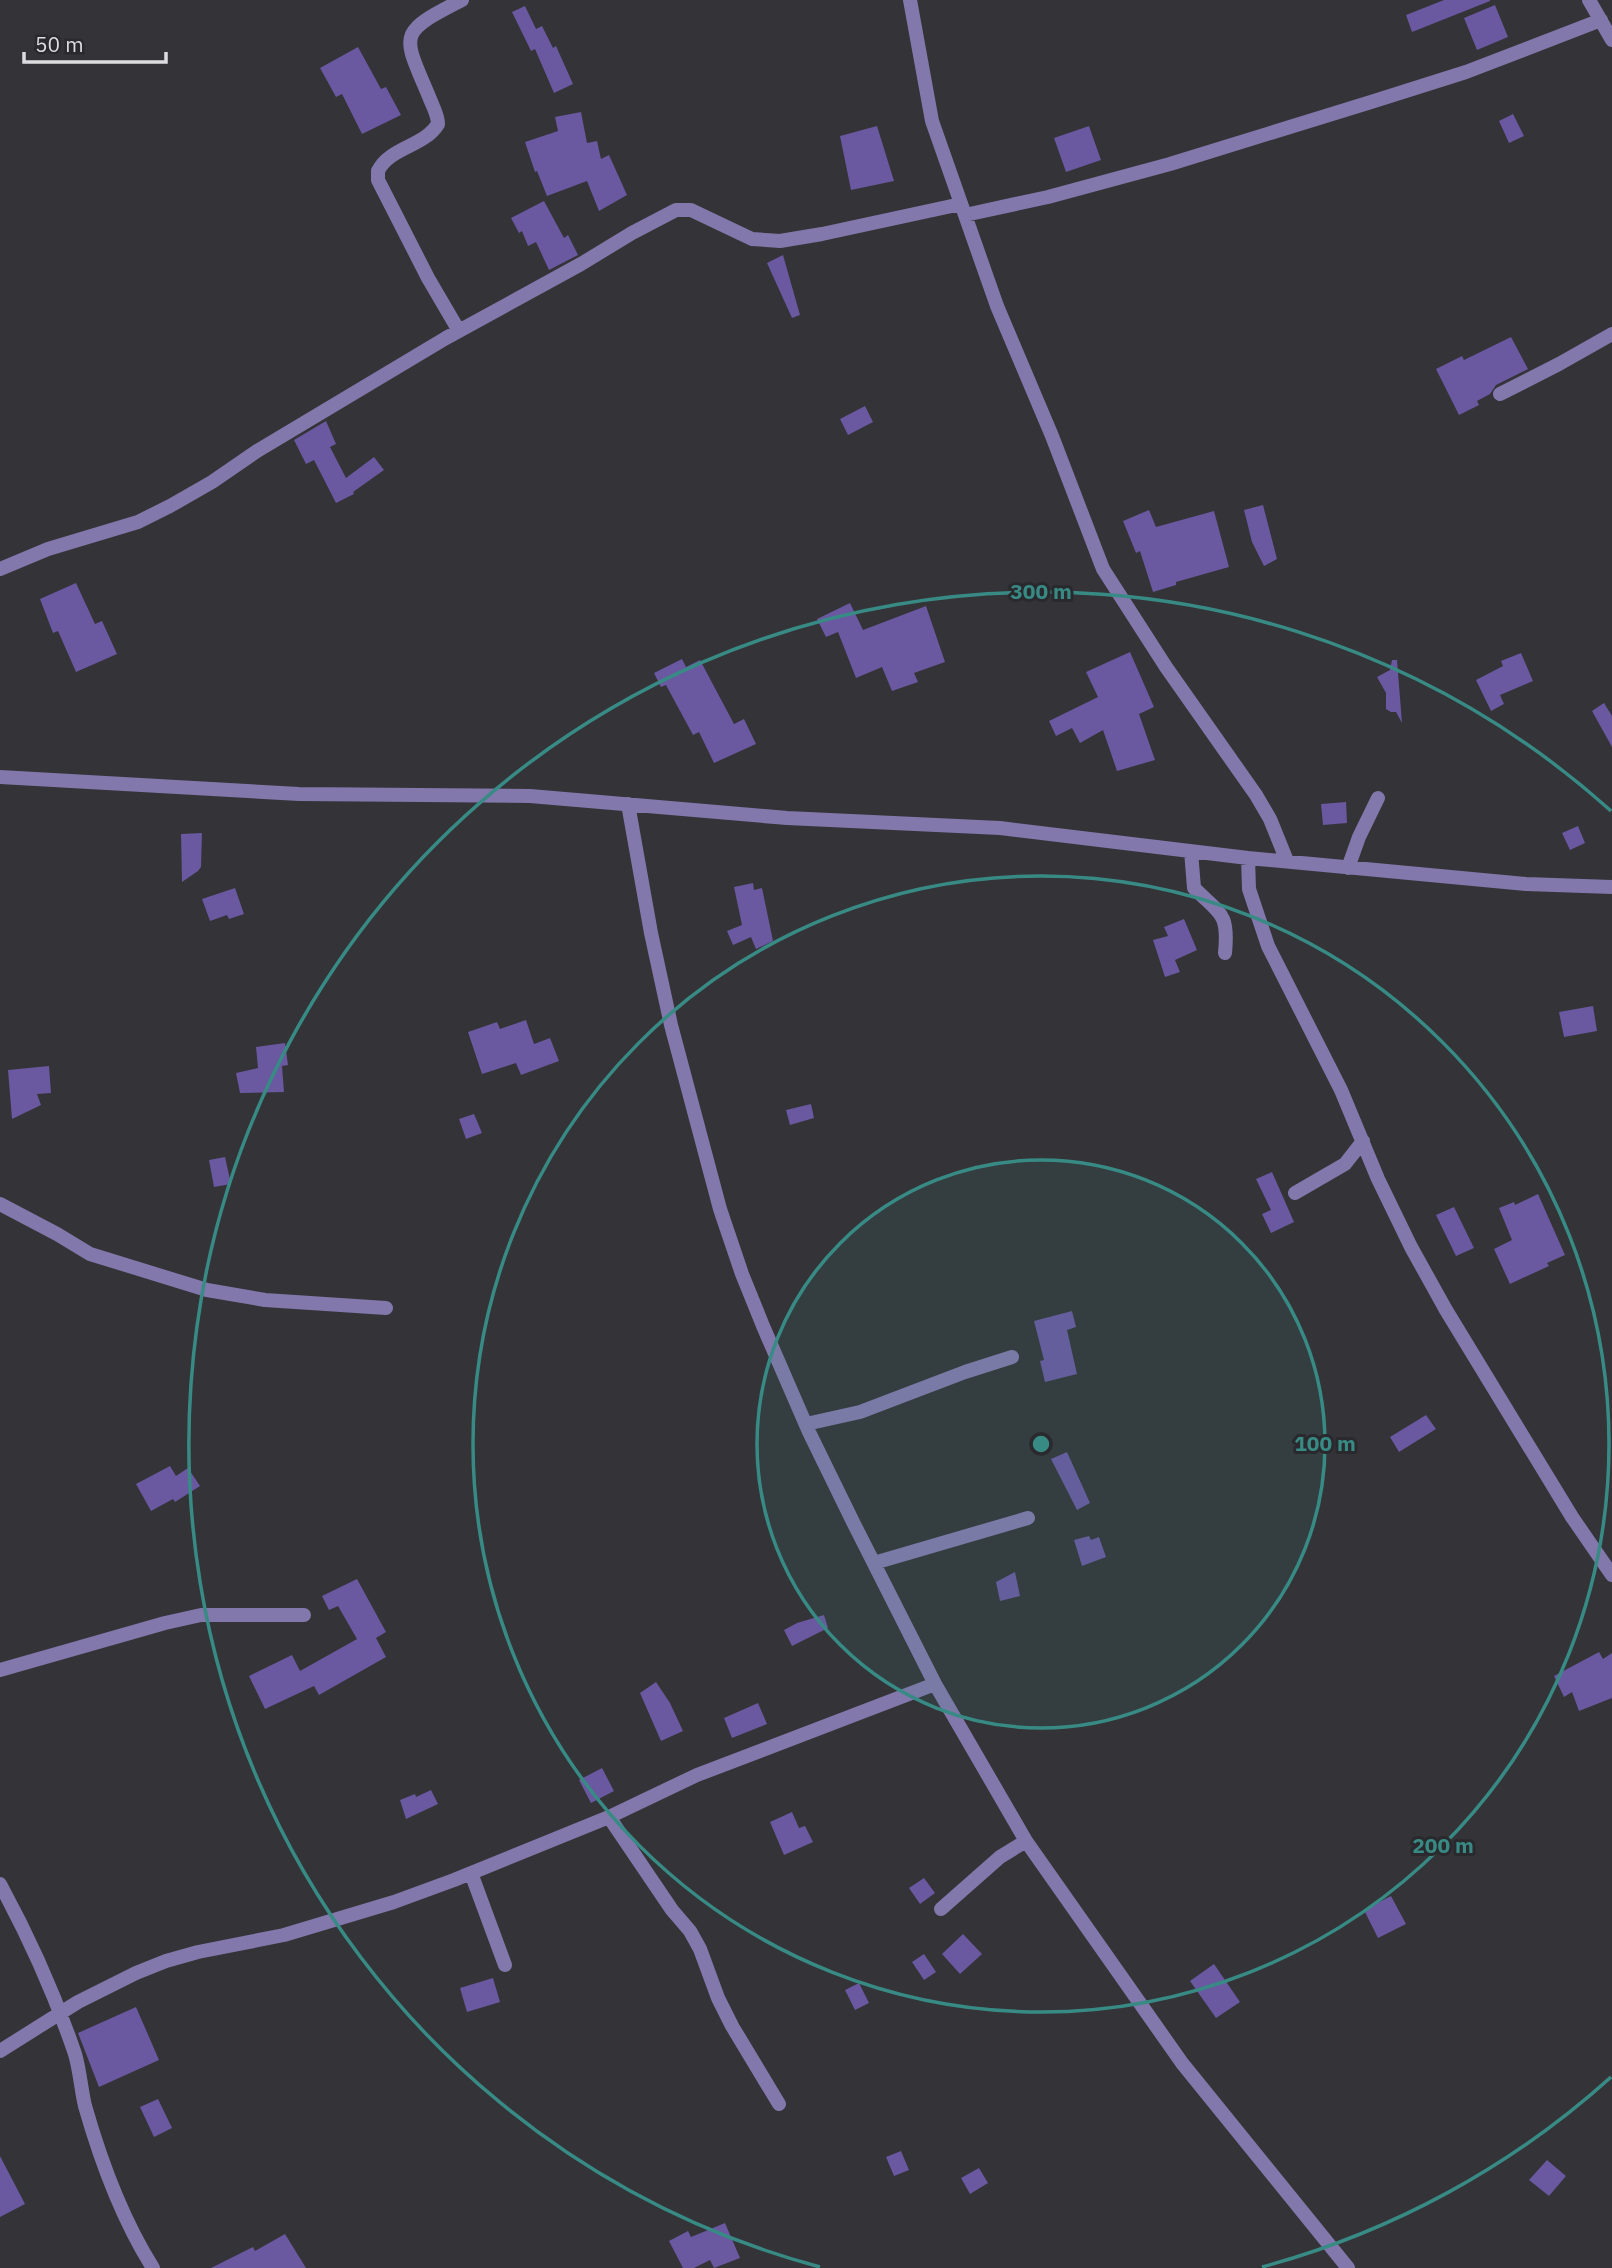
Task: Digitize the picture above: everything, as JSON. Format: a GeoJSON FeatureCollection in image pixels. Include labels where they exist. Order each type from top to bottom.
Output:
{"type":"FeatureCollection","features":[{"type":"Feature","properties":{"kind":"street"},"geometry":{"type":"LineString","coordinates":[[459,331],[428,278],[378,180],[378,171],[389,157],[425,139],[438,124],[411,55],[410,40],[413,30],[425,20],[462,0]]}},
{"type":"Feature","properties":{"kind":"street"},"geometry":{"type":"LineString","coordinates":[[910,0],[932,121],[998,306],[1103,569],[1166,667],[1256,795],[1270,819],[1287,861]]}},
{"type":"Feature","properties":{"kind":"street"},"geometry":{"type":"LineString","coordinates":[[1590,0],[1612,40]]}},
{"type":"Feature","properties":{"kind":"street"},"geometry":{"type":"LineString","coordinates":[[0,569],[48,549],[138,522],[170,506],[459,331],[676,210],[691,210],[751,239],[780,241],[1048,197],[1383,99],[1466,72],[1601,20]]}},
{"type":"Feature","properties":{"kind":"street"},"geometry":{"type":"LineString","coordinates":[[1500,394],[1559,365],[1612,334]]}},
{"type":"Feature","properties":{"kind":"street"},"geometry":{"type":"LineString","coordinates":[[0,777],[299,794],[530,796],[787,818],[1000,828],[1348,868],[1526,884],[1612,887]]}},
{"type":"Feature","properties":{"kind":"street"},"geometry":{"type":"LineString","coordinates":[[1348,868],[1359,837],[1378,798]]}},
{"type":"Feature","properties":{"kind":"street"},"geometry":{"type":"LineString","coordinates":[[628,804],[662,985],[702,1147],[742,1274],[806,1424],[874,1563],[935,1684],[1026,1841],[1182,2063],[1348,2268]]}},
{"type":"Feature","properties":{"kind":"street"},"geometry":{"type":"LineString","coordinates":[[1191,851],[1194,888],[1217,909],[1227,928],[1225,953]]}},
{"type":"Feature","properties":{"kind":"street"},"geometry":{"type":"LineString","coordinates":[[1248,858],[1249,889],[1268,946],[1335,1078],[1406,1236],[1446,1310],[1572,1517],[1612,1574]]}},
{"type":"Feature","properties":{"kind":"street"},"geometry":{"type":"LineString","coordinates":[[1295,1193],[1345,1164],[1363,1142]]}},
{"type":"Feature","properties":{"kind":"street"},"geometry":{"type":"LineString","coordinates":[[0,1204],[90,1254],[207,1290],[265,1300],[386,1308]]}},
{"type":"Feature","properties":{"kind":"street"},"geometry":{"type":"LineString","coordinates":[[806,1424],[860,1412],[964,1372],[1012,1357]]}},
{"type":"Feature","properties":{"kind":"street"},"geometry":{"type":"LineString","coordinates":[[874,1563],[1028,1518]]}},
{"type":"Feature","properties":{"kind":"street"},"geometry":{"type":"LineString","coordinates":[[0,1670],[201,1615],[303,1615]]}},
{"type":"Feature","properties":{"kind":"street"},"geometry":{"type":"LineString","coordinates":[[0,2051],[61,2013],[127,1977],[166,1961],[284,1935],[406,1898],[609,1817],[697,1775],[935,1684]]}},
{"type":"Feature","properties":{"kind":"street"},"geometry":{"type":"LineString","coordinates":[[609,1817],[672,1910],[690,1931],[727,2017],[779,2104]]}},
{"type":"Feature","properties":{"kind":"street"},"geometry":{"type":"LineString","coordinates":[[941,1909],[1000,1857],[1026,1841]]}},
{"type":"Feature","properties":{"kind":"street"},"geometry":{"type":"LineString","coordinates":[[471,1873],[505,1965]]}},
{"type":"Feature","properties":{"kind":"street"},"geometry":{"type":"LineString","coordinates":[[0,1884],[39,1960],[61,2013],[76,2058],[85,2105],[102,2156],[125,2216],[153,2268]]}},
{"type":"Feature","properties":{"kind":"building"},"geometry":{"type":"Polygon","coordinates":[[[1444,0],[1490,1],[1412,32],[1406,15],[1444,0]]]}},
{"type":"Feature","properties":{"kind":"building"},"geometry":{"type":"Polygon","coordinates":[[[1495,5],[1508,37],[1477,50],[1464,18],[1495,5]]]}},
{"type":"Feature","properties":{"kind":"building"},"geometry":{"type":"Polygon","coordinates":[[[525,6],[536,29],[542,26],[553,48],[556,46],[573,84],[554,93],[535,49],[531,51],[512,12],[525,6]]]}},
{"type":"Feature","properties":{"kind":"building"},"geometry":{"type":"Polygon","coordinates":[[[358,47],[381,89],[386,87],[401,115],[362,134],[342,94],[336,97],[320,68],[358,47]]]}},
{"type":"Feature","properties":{"kind":"building"},"geometry":{"type":"Polygon","coordinates":[[[581,112],[587,143],[597,141],[601,159],[609,155],[627,195],[599,211],[587,181],[547,196],[525,142],[558,131],[555,117],[581,112]]]}},
{"type":"Feature","properties":{"kind":"building"},"geometry":{"type":"Polygon","coordinates":[[[1513,114],[1524,136],[1509,143],[1499,121],[1513,114]]]}},
{"type":"Feature","properties":{"kind":"building"},"geometry":{"type":"Polygon","coordinates":[[[877,126],[894,181],[851,190],[840,136],[877,126]]]}},
{"type":"Feature","properties":{"kind":"building"},"geometry":{"type":"Polygon","coordinates":[[[1089,126],[1101,160],[1066,172],[1054,138],[1089,126]]]}},
{"type":"Feature","properties":{"kind":"building"},"geometry":{"type":"Polygon","coordinates":[[[544,201],[564,238],[568,235],[578,255],[549,270],[536,242],[528,246],[522,231],[519,233],[511,218],[544,201]]]}},
{"type":"Feature","properties":{"kind":"building"},"geometry":{"type":"Polygon","coordinates":[[[783,255],[800,315],[792,318],[767,263],[783,255]]]}},
{"type":"Feature","properties":{"kind":"building"},"geometry":{"type":"Polygon","coordinates":[[[1511,337],[1528,369],[1496,385],[1490,394],[1477,401],[1479,405],[1459,415],[1436,369],[1462,356],[1464,360],[1511,337]]]}},
{"type":"Feature","properties":{"kind":"building"},"geometry":{"type":"Polygon","coordinates":[[[865,406],[873,422],[848,435],[840,419],[865,406]]]}},
{"type":"Feature","properties":{"kind":"building"},"geometry":{"type":"Polygon","coordinates":[[[326,421],[336,444],[330,447],[346,478],[374,457],[384,470],[353,492],[354,494],[336,503],[314,460],[306,464],[294,440],[326,421]]]}},
{"type":"Feature","properties":{"kind":"building"},"geometry":{"type":"Polygon","coordinates":[[[1263,505],[1277,559],[1264,566],[1252,542],[1244,510],[1263,505]]]}},
{"type":"Feature","properties":{"kind":"building"},"geometry":{"type":"Polygon","coordinates":[[[1149,510],[1156,527],[1214,511],[1229,567],[1176,582],[1176,585],[1153,592],[1140,551],[1136,553],[1123,521],[1149,510]]]}},
{"type":"Feature","properties":{"kind":"building"},"geometry":{"type":"Polygon","coordinates":[[[76,583],[95,624],[102,621],[117,654],[76,672],[58,631],[53,633],[40,599],[76,583]]]}},
{"type":"Feature","properties":{"kind":"building"},"geometry":{"type":"Polygon","coordinates":[[[850,603],[863,630],[926,606],[945,662],[914,673],[918,682],[892,691],[882,667],[856,678],[838,632],[826,637],[817,619],[850,603]]]}},
{"type":"Feature","properties":{"kind":"building"},"geometry":{"type":"Polygon","coordinates":[[[1130,652],[1154,707],[1139,714],[1155,760],[1117,771],[1103,730],[1080,743],[1072,728],[1056,736],[1049,721],[1098,697],[1086,672],[1130,652]]]}},
{"type":"Feature","properties":{"kind":"building"},"geometry":{"type":"Polygon","coordinates":[[[1521,653],[1533,681],[1500,695],[1504,704],[1491,711],[1476,680],[1503,666],[1501,661],[1521,653]]]}},
{"type":"Feature","properties":{"kind":"building"},"geometry":{"type":"Polygon","coordinates":[[[682,659],[686,667],[700,660],[734,724],[744,719],[756,744],[714,763],[699,732],[693,735],[666,685],[661,687],[654,673],[682,659]]]}},
{"type":"Feature","properties":{"kind":"building"},"geometry":{"type":"Polygon","coordinates":[[[1392,660],[1397,660],[1402,723],[1396,712],[1386,709],[1386,693],[1377,677],[1390,670],[1392,660]]]}},
{"type":"Feature","properties":{"kind":"building"},"geometry":{"type":"Polygon","coordinates":[[[1604,703],[1612,716],[1612,747],[1592,711],[1604,703]]]}},
{"type":"Feature","properties":{"kind":"building"},"geometry":{"type":"Polygon","coordinates":[[[1346,802],[1347,823],[1323,825],[1321,804],[1346,802]]]}},
{"type":"Feature","properties":{"kind":"building"},"geometry":{"type":"Polygon","coordinates":[[[1578,826],[1585,843],[1570,850],[1562,833],[1578,826]]]}},
{"type":"Feature","properties":{"kind":"building"},"geometry":{"type":"Polygon","coordinates":[[[202,833],[201,867],[182,882],[181,834],[202,833]]]}},
{"type":"Feature","properties":{"kind":"building"},"geometry":{"type":"Polygon","coordinates":[[[753,883],[754,890],[762,888],[773,941],[756,949],[751,937],[733,945],[727,931],[742,925],[734,887],[753,883]]]}},
{"type":"Feature","properties":{"kind":"building"},"geometry":{"type":"Polygon","coordinates":[[[235,888],[244,914],[229,919],[227,915],[210,921],[202,899],[235,888]]]}},
{"type":"Feature","properties":{"kind":"building"},"geometry":{"type":"Polygon","coordinates":[[[1184,919],[1197,950],[1175,960],[1180,972],[1165,977],[1153,940],[1168,936],[1164,927],[1184,919]]]}},
{"type":"Feature","properties":{"kind":"building"},"geometry":{"type":"Polygon","coordinates":[[[1593,1006],[1597,1031],[1564,1037],[1559,1012],[1593,1006]]]}},
{"type":"Feature","properties":{"kind":"building"},"geometry":{"type":"Polygon","coordinates":[[[526,1020],[534,1044],[550,1038],[559,1061],[521,1075],[516,1063],[482,1074],[468,1032],[497,1022],[500,1029],[526,1020]]]}},
{"type":"Feature","properties":{"kind":"building"},"geometry":{"type":"Polygon","coordinates":[[[285,1043],[288,1065],[282,1066],[284,1092],[240,1093],[236,1073],[258,1068],[256,1047],[285,1043]]]}},
{"type":"Feature","properties":{"kind":"building"},"geometry":{"type":"Polygon","coordinates":[[[49,1066],[51,1093],[37,1094],[41,1105],[12,1119],[8,1070],[49,1066]]]}},
{"type":"Feature","properties":{"kind":"building"},"geometry":{"type":"Polygon","coordinates":[[[811,1104],[814,1118],[790,1125],[786,1110],[811,1104]]]}},
{"type":"Feature","properties":{"kind":"building"},"geometry":{"type":"Polygon","coordinates":[[[474,1114],[482,1133],[466,1139],[459,1119],[474,1114]]]}},
{"type":"Feature","properties":{"kind":"building"},"geometry":{"type":"Polygon","coordinates":[[[225,1157],[231,1184],[214,1187],[209,1160],[225,1157]]]}},
{"type":"Feature","properties":{"kind":"building"},"geometry":{"type":"Polygon","coordinates":[[[1272,1172],[1294,1222],[1271,1233],[1262,1214],[1271,1210],[1256,1179],[1272,1172]]]}},
{"type":"Feature","properties":{"kind":"building"},"geometry":{"type":"Polygon","coordinates":[[[1538,1194],[1565,1255],[1547,1263],[1549,1266],[1510,1284],[1494,1249],[1512,1240],[1499,1208],[1514,1202],[1515,1205],[1538,1194]]]}},
{"type":"Feature","properties":{"kind":"building"},"geometry":{"type":"Polygon","coordinates":[[[1454,1207],[1474,1248],[1456,1256],[1436,1215],[1454,1207]]]}},
{"type":"Feature","properties":{"kind":"building"},"geometry":{"type":"Polygon","coordinates":[[[1072,1311],[1076,1327],[1067,1330],[1077,1374],[1045,1382],[1040,1361],[1044,1360],[1034,1321],[1072,1311]]]}},
{"type":"Feature","properties":{"kind":"building"},"geometry":{"type":"Polygon","coordinates":[[[1426,1415],[1436,1429],[1399,1452],[1390,1437],[1426,1415]]]}},
{"type":"Feature","properties":{"kind":"building"},"geometry":{"type":"Polygon","coordinates":[[[1067,1452],[1090,1503],[1077,1510],[1051,1459],[1067,1452]]]}},
{"type":"Feature","properties":{"kind":"building"},"geometry":{"type":"Polygon","coordinates":[[[170,1466],[176,1476],[188,1468],[200,1486],[175,1502],[173,1499],[151,1511],[136,1484],[170,1466]]]}},
{"type":"Feature","properties":{"kind":"building"},"geometry":{"type":"Polygon","coordinates":[[[1089,1536],[1091,1540],[1099,1537],[1106,1557],[1082,1566],[1074,1540],[1089,1536]]]}},
{"type":"Feature","properties":{"kind":"building"},"geometry":{"type":"Polygon","coordinates":[[[1015,1572],[1020,1596],[1000,1601],[996,1582],[1015,1572]]]}},
{"type":"Feature","properties":{"kind":"building"},"geometry":{"type":"Polygon","coordinates":[[[357,1579],[386,1632],[376,1638],[386,1657],[319,1695],[314,1686],[265,1709],[249,1676],[292,1655],[300,1671],[357,1639],[338,1606],[329,1610],[322,1596],[357,1579]]]}},
{"type":"Feature","properties":{"kind":"building"},"geometry":{"type":"Polygon","coordinates":[[[824,1615],[828,1628],[792,1646],[784,1630],[824,1615]]]}},
{"type":"Feature","properties":{"kind":"building"},"geometry":{"type":"Polygon","coordinates":[[[1599,1652],[1603,1659],[1612,1653],[1612,1698],[1579,1711],[1572,1692],[1564,1697],[1554,1676],[1599,1652]]]}},
{"type":"Feature","properties":{"kind":"building"},"geometry":{"type":"Polygon","coordinates":[[[656,1682],[670,1703],[683,1731],[661,1741],[640,1693],[656,1682]]]}},
{"type":"Feature","properties":{"kind":"building"},"geometry":{"type":"Polygon","coordinates":[[[758,1703],[767,1724],[732,1738],[724,1718],[758,1703]]]}},
{"type":"Feature","properties":{"kind":"building"},"geometry":{"type":"Polygon","coordinates":[[[602,1768],[614,1791],[591,1803],[579,1780],[602,1768]]]}},
{"type":"Feature","properties":{"kind":"building"},"geometry":{"type":"Polygon","coordinates":[[[431,1790],[438,1804],[406,1819],[400,1800],[431,1790]]]}},
{"type":"Feature","properties":{"kind":"building"},"geometry":{"type":"Polygon","coordinates":[[[792,1812],[799,1828],[805,1826],[813,1842],[784,1855],[770,1822],[792,1812]]]}},
{"type":"Feature","properties":{"kind":"building"},"geometry":{"type":"Polygon","coordinates":[[[924,1878],[935,1893],[920,1904],[909,1888],[924,1878]]]}},
{"type":"Feature","properties":{"kind":"building"},"geometry":{"type":"Polygon","coordinates":[[[1391,1896],[1406,1924],[1378,1938],[1364,1910],[1391,1896]]]}},
{"type":"Feature","properties":{"kind":"building"},"geometry":{"type":"Polygon","coordinates":[[[963,1934],[982,1954],[960,1974],[942,1954],[963,1934]]]}},
{"type":"Feature","properties":{"kind":"building"},"geometry":{"type":"Polygon","coordinates":[[[924,1954],[936,1972],[924,1980],[912,1962],[924,1954]]]}},
{"type":"Feature","properties":{"kind":"building"},"geometry":{"type":"Polygon","coordinates":[[[1214,1964],[1240,2002],[1216,2018],[1190,1981],[1214,1964]]]}},
{"type":"Feature","properties":{"kind":"building"},"geometry":{"type":"Polygon","coordinates":[[[493,1978],[500,2002],[467,2012],[460,1988],[493,1978]]]}},
{"type":"Feature","properties":{"kind":"building"},"geometry":{"type":"Polygon","coordinates":[[[859,1983],[869,2003],[855,2010],[845,1990],[859,1983]]]}},
{"type":"Feature","properties":{"kind":"building"},"geometry":{"type":"Polygon","coordinates":[[[136,2007],[159,2060],[99,2087],[78,2033],[136,2007]]]}},
{"type":"Feature","properties":{"kind":"building"},"geometry":{"type":"Polygon","coordinates":[[[158,2099],[172,2128],[154,2137],[140,2107],[158,2099]]]}},
{"type":"Feature","properties":{"kind":"building"},"geometry":{"type":"Polygon","coordinates":[[[901,2151],[909,2170],[894,2176],[886,2157],[901,2151]]]}},
{"type":"Feature","properties":{"kind":"building"},"geometry":{"type":"Polygon","coordinates":[[[0,2156],[25,2204],[0,2217],[0,2156]]]}},
{"type":"Feature","properties":{"kind":"building"},"geometry":{"type":"Polygon","coordinates":[[[1547,2160],[1566,2176],[1549,2196],[1529,2180],[1547,2160]]]}},
{"type":"Feature","properties":{"kind":"building"},"geometry":{"type":"Polygon","coordinates":[[[979,2168],[988,2183],[970,2194],[961,2178],[979,2168]]]}},
{"type":"Feature","properties":{"kind":"building"},"geometry":{"type":"Polygon","coordinates":[[[725,2223],[740,2258],[714,2268],[710,2260],[694,2268],[683,2268],[669,2241],[688,2231],[691,2237],[725,2223]]]}},
{"type":"Feature","properties":{"kind":"building"},"geometry":{"type":"Polygon","coordinates":[[[285,2234],[306,2268],[211,2268],[253,2247],[255,2251],[285,2234]]]}}]}
